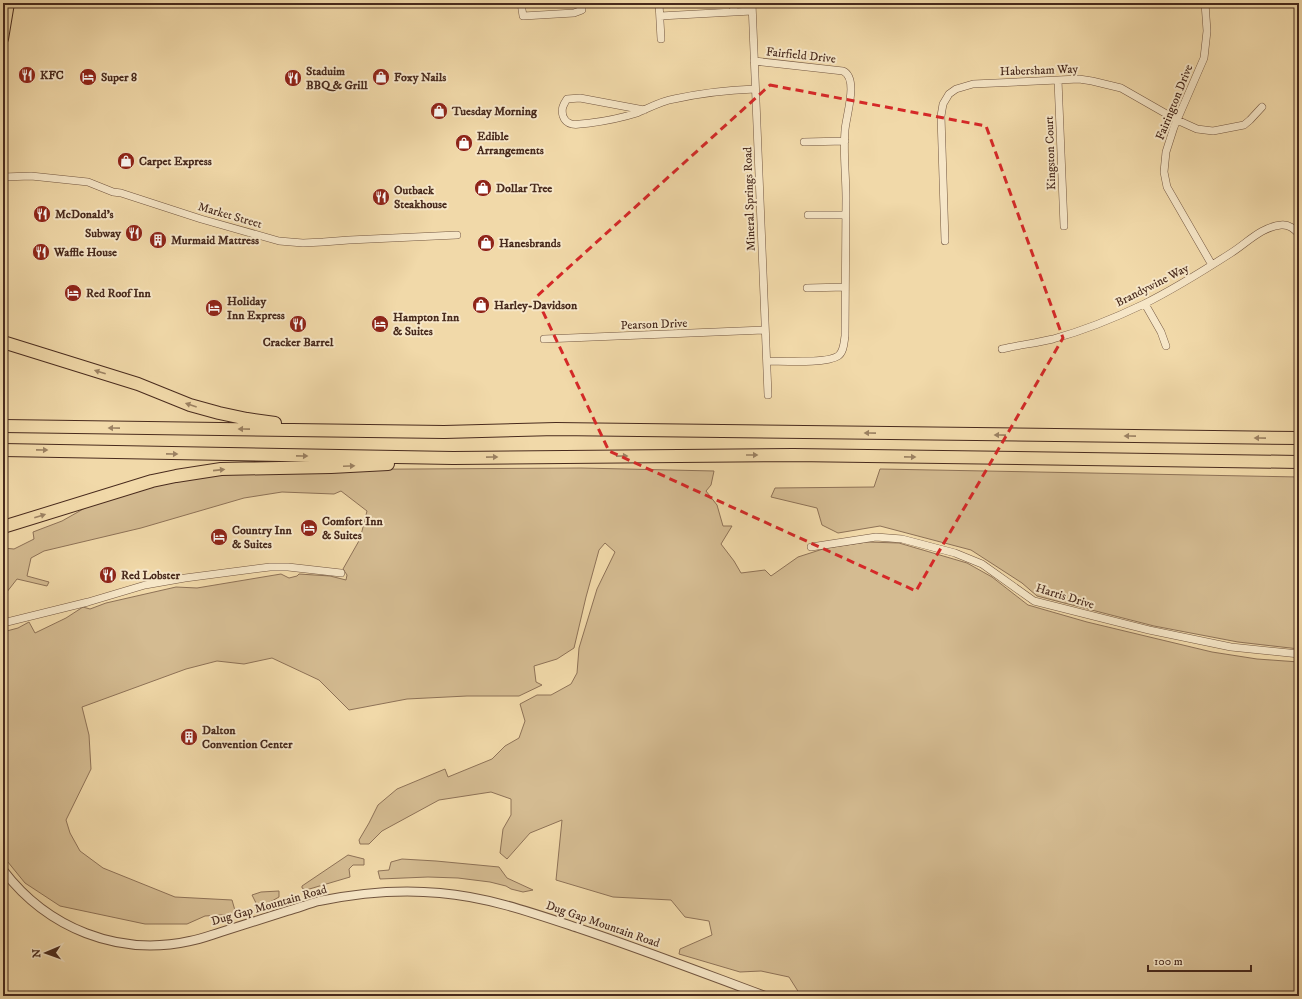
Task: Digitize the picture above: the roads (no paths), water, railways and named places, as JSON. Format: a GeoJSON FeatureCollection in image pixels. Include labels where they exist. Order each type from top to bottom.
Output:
{"type":"FeatureCollection","features":[{"type":"Feature","properties":{"kind":"highway"},"geometry":{"type":"LineString","coordinates":[[4,341],[138,384],[190,405],[247,419],[274,423],[297,430]]}},
{"type":"Feature","properties":{"kind":"highway"},"geometry":{"type":"LineString","coordinates":[[3,426],[444,432],[556,429],[1299,438]]}},
{"type":"Feature","properties":{"kind":"highway"},"geometry":{"type":"LineString","coordinates":[[3,450],[453,458],[793,455],[1299,462]]}},
{"type":"Feature","properties":{"kind":"highway"},"geometry":{"type":"LineString","coordinates":[[3,527],[152,481],[221,469],[361,466],[453,458]]}},
{"type":"Feature","properties":{"kind":"main road"},"geometry":{"type":"LineString","coordinates":[[3,39],[9,3]]}},
{"type":"Feature","properties":{"kind":"street"},"geometry":{"type":"LineString","coordinates":[[521,3],[523,16],[574,13],[582,10],[582,3]]}},
{"type":"Feature","properties":{"kind":"street"},"geometry":{"type":"LineString","coordinates":[[659,3],[661,39]]}},
{"type":"Feature","properties":{"kind":"street"},"geometry":{"type":"LineString","coordinates":[[733,3],[734,12]]}},
{"type":"Feature","properties":{"kind":"street","name":"Mineral Springs Road"},"geometry":{"type":"LineString","coordinates":[[752,3],[768,395]]}},
{"type":"Feature","properties":{"kind":"street","name":"Fairington Drive"},"geometry":{"type":"LineString","coordinates":[[1205,3],[1207,31],[1204,58],[1177,120],[1166,152],[1164,172],[1167,187],[1212,265]]}},
{"type":"Feature","properties":{"kind":"street"},"geometry":{"type":"LineString","coordinates":[[660,16],[752,12]]}},
{"type":"Feature","properties":{"kind":"street","name":"Fairfield Drive"},"geometry":{"type":"LineString","coordinates":[[754,61],[832,69],[847,73],[850,77],[851,88],[845,130],[845,336],[843,350],[839,356],[824,360],[767,361]]}},
{"type":"Feature","properties":{"kind":"street","name":"Habersham Way"},"geometry":{"type":"LineString","coordinates":[[945,241],[941,116],[943,104],[949,94],[956,89],[973,84],[1079,79],[1092,81],[1121,88],[1177,120],[1197,129],[1213,131],[1244,125],[1262,107]]}},
{"type":"Feature","properties":{"kind":"street","name":"Kingston Court"},"geometry":{"type":"LineString","coordinates":[[1058,80],[1064,226]]}},
{"type":"Feature","properties":{"kind":"street"},"geometry":{"type":"LineString","coordinates":[[644,110],[580,98],[566,99],[562,106],[565,120],[568,123],[576,124],[614,120],[644,110],[673,99],[727,90],[755,89]]}},
{"type":"Feature","properties":{"kind":"street"},"geometry":{"type":"LineString","coordinates":[[804,142],[845,140]]}},
{"type":"Feature","properties":{"kind":"street","name":"Market Street"},"geometry":{"type":"LineString","coordinates":[[3,177],[31,176],[88,182],[113,192],[121,193],[201,219],[279,241],[303,243],[457,235]]}},
{"type":"Feature","properties":{"kind":"street"},"geometry":{"type":"LineString","coordinates":[[808,215],[845,215]]}},
{"type":"Feature","properties":{"kind":"street","name":"Brandywine Way"},"geometry":{"type":"LineString","coordinates":[[1002,349],[1053,339],[1083,329],[1145,304],[1242,247],[1261,231],[1281,225],[1294,229],[1299,234]]}},
{"type":"Feature","properties":{"kind":"street"},"geometry":{"type":"LineString","coordinates":[[807,288],[845,288]]}},
{"type":"Feature","properties":{"kind":"street"},"geometry":{"type":"LineString","coordinates":[[1145,304],[1161,332],[1166,346]]}},
{"type":"Feature","properties":{"kind":"street","name":"Pearson Drive"},"geometry":{"type":"LineString","coordinates":[[544,339],[765,330]]}},
{"type":"Feature","properties":{"kind":"street","name":"Harris Drive"},"geometry":{"type":"LineString","coordinates":[[811,547],[876,537],[902,539],[955,553],[982,564],[1034,601],[1149,630],[1231,647],[1299,654]]}},
{"type":"Feature","properties":{"kind":"street"},"geometry":{"type":"LineString","coordinates":[[3,623],[88,602],[145,585],[185,578],[270,567],[342,572]]}},
{"type":"Feature","properties":{"kind":"street","name":"Dug Gap Mountain Road"},"geometry":{"type":"LineString","coordinates":[[3,870],[21,891],[34,903],[66,925],[84,934],[105,940],[124,943],[160,945],[192,941],[317,902],[390,892],[442,893],[485,899],[534,913],[640,949],[765,996]]}},
{"type":"Feature","properties":{"kind":"place","name":"KFC"},"geometry":{"type":"Point","coordinates":[27,75]}},
{"type":"Feature","properties":{"kind":"place","name":"Super 8"},"geometry":{"type":"Point","coordinates":[88,77]}},
{"type":"Feature","properties":{"kind":"place","name":"Foxy Nails"},"geometry":{"type":"Point","coordinates":[381,77]}},
{"type":"Feature","properties":{"kind":"place","name":"Staduim BBQ & Grill"},"geometry":{"type":"Point","coordinates":[293,78]}},
{"type":"Feature","properties":{"kind":"place","name":"Tuesday Morning"},"geometry":{"type":"Point","coordinates":[439,111]}},
{"type":"Feature","properties":{"kind":"place","name":"Edible Arrangements"},"geometry":{"type":"Point","coordinates":[464,143]}},
{"type":"Feature","properties":{"kind":"place","name":"Carpet Express"},"geometry":{"type":"Point","coordinates":[126,161]}},
{"type":"Feature","properties":{"kind":"place","name":"Dollar Tree"},"geometry":{"type":"Point","coordinates":[483,188]}},
{"type":"Feature","properties":{"kind":"place","name":"Outback Steakhouse"},"geometry":{"type":"Point","coordinates":[381,197]}},
{"type":"Feature","properties":{"kind":"place","name":"McDonald's"},"geometry":{"type":"Point","coordinates":[42,214]}},
{"type":"Feature","properties":{"kind":"place","name":"Subway"},"geometry":{"type":"Point","coordinates":[134,233]}},
{"type":"Feature","properties":{"kind":"place","name":"Murmaid Mattress"},"geometry":{"type":"Point","coordinates":[158,240]}},
{"type":"Feature","properties":{"kind":"place","name":"Hanesbrands"},"geometry":{"type":"Point","coordinates":[486,243]}},
{"type":"Feature","properties":{"kind":"place","name":"Waffle House"},"geometry":{"type":"Point","coordinates":[41,252]}},
{"type":"Feature","properties":{"kind":"place","name":"Red Roof Inn"},"geometry":{"type":"Point","coordinates":[73,293]}},
{"type":"Feature","properties":{"kind":"place","name":"Harley-Davidson"},"geometry":{"type":"Point","coordinates":[481,305]}},
{"type":"Feature","properties":{"kind":"place","name":"Holiday Inn Express"},"geometry":{"type":"Point","coordinates":[214,308]}},
{"type":"Feature","properties":{"kind":"place","name":"Cracker Barrel"},"geometry":{"type":"Point","coordinates":[298,324]}},
{"type":"Feature","properties":{"kind":"place","name":"Hampton Inn & Suites"},"geometry":{"type":"Point","coordinates":[380,324]}},
{"type":"Feature","properties":{"kind":"place","name":"Comfort Inn & Suites"},"geometry":{"type":"Point","coordinates":[309,528]}},
{"type":"Feature","properties":{"kind":"place","name":"Country Inn & Suites"},"geometry":{"type":"Point","coordinates":[219,537]}},
{"type":"Feature","properties":{"kind":"place","name":"Red Lobster"},"geometry":{"type":"Point","coordinates":[108,575]}},
{"type":"Feature","properties":{"kind":"place","name":"Dalton Convention Center"},"geometry":{"type":"Point","coordinates":[189,737]}}]}
